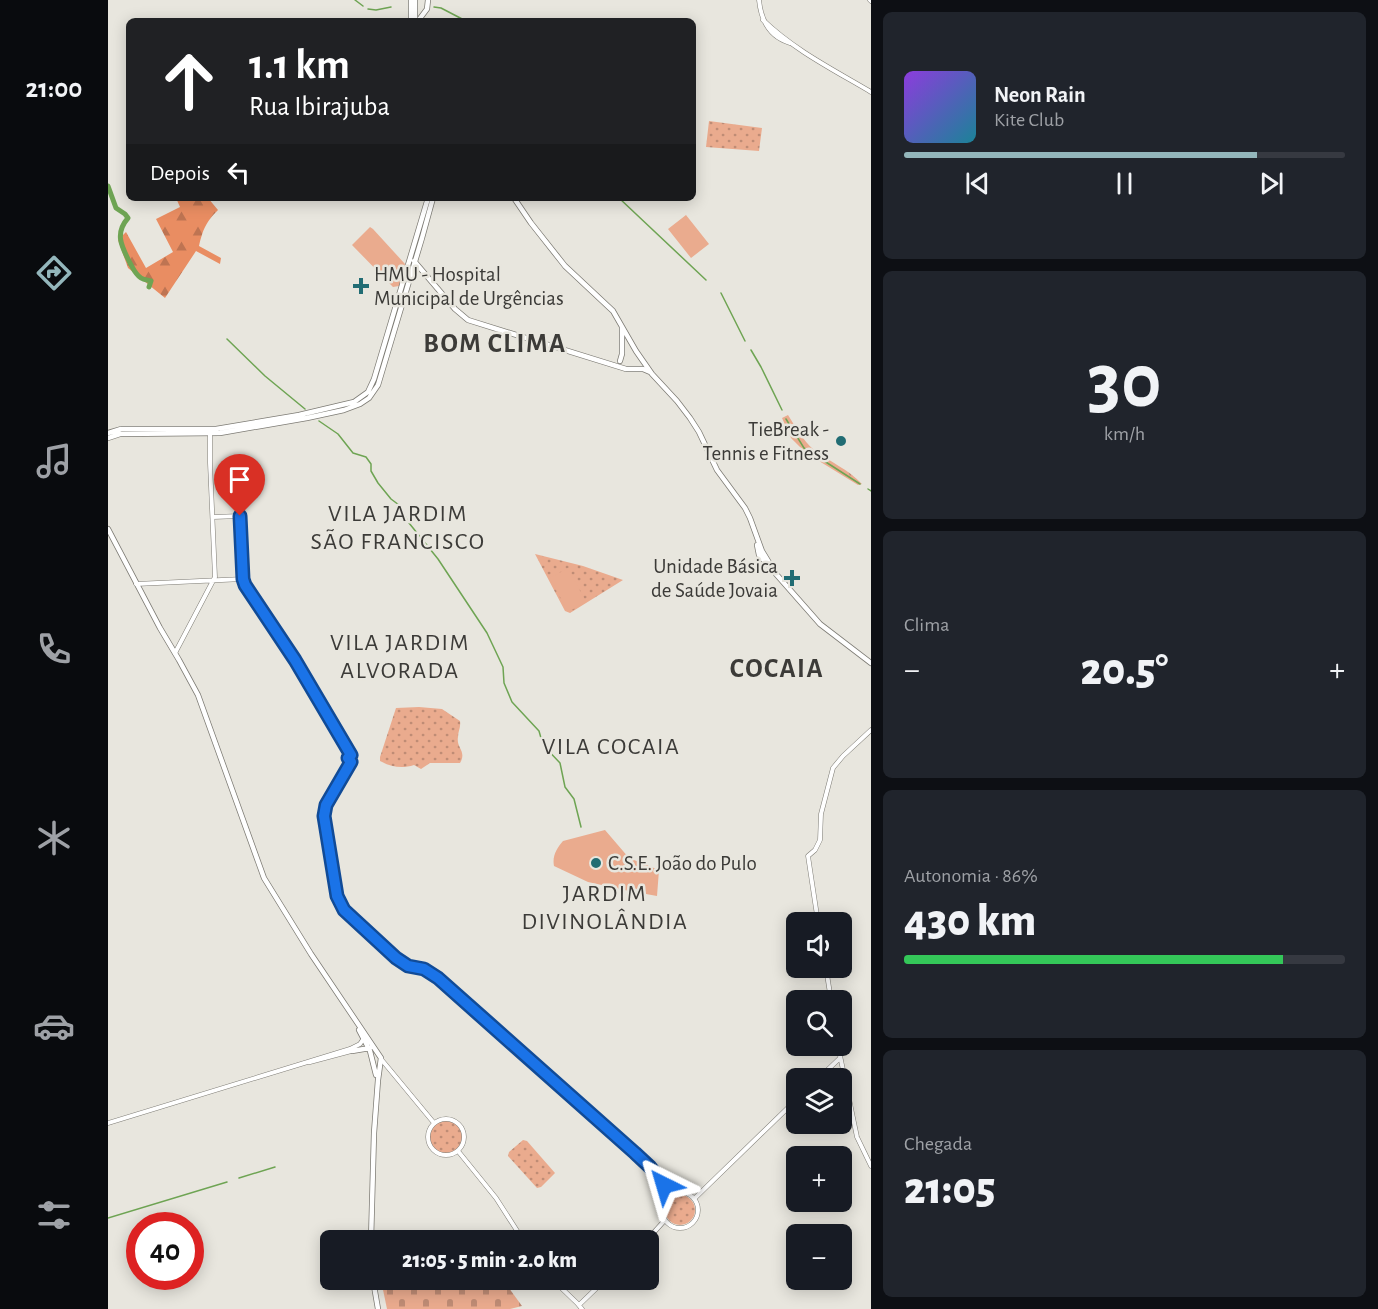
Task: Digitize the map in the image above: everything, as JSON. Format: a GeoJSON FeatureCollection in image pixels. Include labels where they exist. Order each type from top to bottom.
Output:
{"type":"FeatureCollection","features":[{"type":"Feature","properties":{"kind":"main road"},"geometry":{"type":"LineString","coordinates":[[413,0],[415,18]]}},
{"type":"Feature","properties":{"kind":"main road"},"geometry":{"type":"LineString","coordinates":[[419,18],[426,12],[428,0]]}},
{"type":"Feature","properties":{"kind":"main road"},"geometry":{"type":"LineString","coordinates":[[108,438],[120,434],[220,434],[314,417],[351,408],[366,400],[378,385],[429,201]]}},
{"type":"Feature","properties":{"kind":"main road"},"geometry":{"type":"LineString","coordinates":[[516,201],[565,266],[613,311],[652,374],[682,406],[717,470],[745,508],[758,543],[760,558],[820,624],[870,662]]}},
{"type":"Feature","properties":{"kind":"main road"},"geometry":{"type":"LineString","coordinates":[[412,262],[468,320],[624,368],[643,369],[652,374]]}},
{"type":"Feature","properties":{"kind":"main road"},"geometry":{"type":"LineString","coordinates":[[108,433],[121,429],[216,429],[299,415],[341,406],[362,398],[373,384],[412,262]]}},
{"type":"Feature","properties":{"kind":"main road"},"geometry":{"type":"LineString","coordinates":[[614,365],[620,361],[622,354],[622,327]]}},
{"type":"Feature","properties":{"kind":"main road"},"geometry":{"type":"LineString","coordinates":[[622,354],[630,350],[636,351]]}},
{"type":"Feature","properties":{"kind":"main road"},"geometry":{"type":"LineString","coordinates":[[632,369],[637,366],[641,358]]}},
{"type":"Feature","properties":{"kind":"main road"},"geometry":{"type":"LineString","coordinates":[[620,361],[624,368]]}},
{"type":"Feature","properties":{"kind":"main road"},"geometry":{"type":"LineString","coordinates":[[198,429],[203,424]]}},
{"type":"Feature","properties":{"kind":"main road"},"geometry":{"type":"LineString","coordinates":[[108,529],[198,695],[264,878],[366,1039],[378,1080]]}},
{"type":"Feature","properties":{"kind":"main road"},"geometry":{"type":"LineString","coordinates":[[366,1039],[381,1058],[375,1127],[371,1230]]}},
{"type":"Feature","properties":{"kind":"main road"},"geometry":{"type":"LineString","coordinates":[[352,1051],[370,1048]]}},
{"type":"Feature","properties":{"kind":"main road"},"geometry":{"type":"LineString","coordinates":[[370,1048],[381,1058]]}},
{"type":"Feature","properties":{"kind":"main road"},"geometry":{"type":"LineString","coordinates":[[368,1133],[375,1127]]}},
{"type":"Feature","properties":{"kind":"main road"},"geometry":{"type":"LineString","coordinates":[[367,1145],[374,1149]]}},
{"type":"Feature","properties":{"kind":"main road"},"geometry":{"type":"LineString","coordinates":[[375,1290],[378,1309]]}},
{"type":"Feature","properties":{"kind":"street"},"geometry":{"type":"LineString","coordinates":[[759,0],[763,20],[773,35],[871,92]]}},
{"type":"Feature","properties":{"kind":"street"},"geometry":{"type":"LineString","coordinates":[[175,652],[214,581],[210,434]]}},
{"type":"Feature","properties":{"kind":"street"},"geometry":{"type":"LineString","coordinates":[[213,517],[240,516],[243,579],[247,589],[295,660],[347,749],[350,760],[326,805],[324,816],[337,896],[344,910],[396,958],[408,966],[424,969],[445,984],[635,1153],[657,1175],[666,1188],[674,1193]]}},
{"type":"Feature","properties":{"kind":"street"},"geometry":{"type":"LineString","coordinates":[[136,584],[243,579]]}},
{"type":"Feature","properties":{"kind":"street"},"geometry":{"type":"LineString","coordinates":[[816,912],[808,856],[815,850],[820,840],[821,814],[833,768],[871,730]]}},
{"type":"Feature","properties":{"kind":"street"},"geometry":{"type":"LineString","coordinates":[[306,1063],[360,1048],[366,1039]]}},
{"type":"Feature","properties":{"kind":"street"},"geometry":{"type":"LineString","coordinates":[[108,1123],[306,1063],[356,1046],[366,1039]]}},
{"type":"Feature","properties":{"kind":"street"},"geometry":{"type":"LineString","coordinates":[[381,1058],[434,1123]]}},
{"type":"Feature","properties":{"kind":"street"},"geometry":{"type":"LineString","coordinates":[[830,1068],[840,1058],[843,1068]]}},
{"type":"Feature","properties":{"kind":"street"},"geometry":{"type":"LineString","coordinates":[[833,1065],[842,1068]]}},
{"type":"Feature","properties":{"kind":"street"},"geometry":{"type":"LineString","coordinates":[[694,1199],[786,1110]]}},
{"type":"Feature","properties":{"kind":"street"},"geometry":{"type":"LineString","coordinates":[[852,1113],[857,1137],[871,1166]]}},
{"type":"Feature","properties":{"kind":"street"},"geometry":{"type":"LineString","coordinates":[[440,1119],[449,1119],[459,1124],[464,1138],[458,1151],[446,1155],[432,1149],[428,1141],[428,1134],[434,1123],[440,1119]]}},
{"type":"Feature","properties":{"kind":"street"},"geometry":{"type":"LineString","coordinates":[[458,1151],[496,1198],[517,1230]]}},
{"type":"Feature","properties":{"kind":"street"},"geometry":{"type":"LineString","coordinates":[[666,1188],[667,1198]]}},
{"type":"Feature","properties":{"kind":"street"},"geometry":{"type":"LineString","coordinates":[[685,1192],[694,1199],[698,1210],[691,1224],[676,1227],[665,1220],[662,1207],[667,1198],[674,1193],[685,1192]]}},
{"type":"Feature","properties":{"kind":"street"},"geometry":{"type":"LineString","coordinates":[[656,1230],[665,1220]]}},
{"type":"Feature","properties":{"kind":"street"},"geometry":{"type":"LineString","coordinates":[[563,1290],[580,1307],[596,1290]]}},
{"type":"Feature","properties":{"kind":"green space"},"geometry":{"type":"Polygon","coordinates":[[[709,121],[762,128],[759,151],[706,147],[709,121]]]}},
{"type":"Feature","properties":{"kind":"green space"},"geometry":{"type":"Polygon","coordinates":[[[177,201],[210,201],[218,210],[206,226],[199,246],[221,258],[220,264],[196,251],[165,298],[128,268],[118,240],[126,232],[146,268],[173,252],[156,219],[180,207],[177,201]]]}},
{"type":"Feature","properties":{"kind":"green space"},"geometry":{"type":"Polygon","coordinates":[[[686,215],[709,244],[691,258],[668,229],[686,215]]]}},
{"type":"Feature","properties":{"kind":"green space"},"geometry":{"type":"Polygon","coordinates":[[[370,227],[405,264],[399,286],[393,287],[352,245],[370,227]]]}},
{"type":"Feature","properties":{"kind":"green space"},"geometry":{"type":"Polygon","coordinates":[[[788,415],[814,450],[862,484],[858,485],[806,453],[791,438],[782,418],[788,415]]]}},
{"type":"Feature","properties":{"kind":"green space"},"geometry":{"type":"Polygon","coordinates":[[[535,554],[583,566],[623,580],[570,613],[565,611],[535,554]]]}},
{"type":"Feature","properties":{"kind":"green space"},"geometry":{"type":"Polygon","coordinates":[[[568,568],[586,602],[568,612],[550,578],[568,568]]]}},
{"type":"Feature","properties":{"kind":"green space"},"geometry":{"type":"Polygon","coordinates":[[[396,708],[442,709],[460,721],[458,744],[462,752],[462,759],[460,763],[430,763],[421,769],[414,765],[397,767],[380,761],[396,708]]]}},
{"type":"Feature","properties":{"kind":"green space","name":"C.S.E. João do Pulo"},"geometry":{"type":"Polygon","coordinates":[[[605,830],[629,858],[659,870],[657,896],[631,888],[629,891],[588,882],[554,866],[556,852],[563,841],[605,830]]]}},
{"type":"Feature","properties":{"kind":"green space"},"geometry":{"type":"Polygon","coordinates":[[[446,1119],[459,1124],[464,1137],[459,1150],[446,1155],[433,1150],[428,1137],[433,1124],[446,1119]]]}},
{"type":"Feature","properties":{"kind":"green space"},"geometry":{"type":"Polygon","coordinates":[[[523,1140],[527,1141],[555,1173],[541,1187],[537,1188],[508,1156],[509,1152],[523,1140]]]}},
{"type":"Feature","properties":{"kind":"green space"},"geometry":{"type":"Polygon","coordinates":[[[680,1195],[690,1200],[695,1210],[690,1220],[680,1225],[670,1220],[665,1210],[670,1200],[680,1195]]]}},
{"type":"Feature","properties":{"kind":"green space"},"geometry":{"type":"Polygon","coordinates":[[[383,1290],[510,1290],[522,1306],[510,1309],[387,1309],[383,1290]]]}},
{"type":"Feature","properties":{"kind":"waterway"},"geometry":{"type":"LineString","coordinates":[[355,0],[363,6]]}},
{"type":"Feature","properties":{"kind":"waterway"},"geometry":{"type":"LineString","coordinates":[[368,9],[391,7]]}},
{"type":"Feature","properties":{"kind":"waterway"},"geometry":{"type":"LineString","coordinates":[[434,7],[460,18]]}},
{"type":"Feature","properties":{"kind":"waterway"},"geometry":{"type":"LineString","coordinates":[[108,186],[116,208],[128,218],[120,235],[124,251],[137,275],[151,281],[149,287]]}},
{"type":"Feature","properties":{"kind":"waterway"},"geometry":{"type":"LineString","coordinates":[[622,201],[706,280]]}},
{"type":"Feature","properties":{"kind":"waterway"},"geometry":{"type":"LineString","coordinates":[[721,293],[745,341]]}},
{"type":"Feature","properties":{"kind":"waterway"},"geometry":{"type":"LineString","coordinates":[[227,339],[265,376],[305,409]]}},
{"type":"Feature","properties":{"kind":"waterway"},"geometry":{"type":"LineString","coordinates":[[751,350],[782,410]]}},
{"type":"Feature","properties":{"kind":"waterway"},"geometry":{"type":"LineString","coordinates":[[786,419],[804,448],[860,484]]}},
{"type":"Feature","properties":{"kind":"waterway"},"geometry":{"type":"LineString","coordinates":[[319,421],[338,434],[353,453],[366,457],[378,483],[399,505],[409,523],[438,559],[487,633],[503,667],[504,683],[512,702],[539,731],[543,745],[560,763],[565,787],[574,799],[581,827]]}},
{"type":"Feature","properties":{"kind":"waterway"},"geometry":{"type":"LineString","coordinates":[[239,1178],[275,1167]]}},
{"type":"Feature","properties":{"kind":"waterway"},"geometry":{"type":"LineString","coordinates":[[108,1218],[227,1182]]}},
{"type":"Feature","properties":{"kind":"place","name":"HMU - Hospital Municipal de Urgências"},"geometry":{"type":"Point","coordinates":[361,286]}},
{"type":"Feature","properties":{"kind":"place","name":"TieBreak - Tennis e Fitness"},"geometry":{"type":"Point","coordinates":[841,441]}},
{"type":"Feature","properties":{"kind":"place","name":"Unidade Básica de Saúde Jovaia"},"geometry":{"type":"Point","coordinates":[792,578]}},
{"type":"Feature","properties":{"kind":"place","name":"C.S.E. João do Pulo"},"geometry":{"type":"Point","coordinates":[596,863]}},
{"type":"Feature","properties":{"kind":"district","name":"BOM CLIMA"},"geometry":{"type":"Point","coordinates":[495,343]}},
{"type":"Feature","properties":{"kind":"district","name":"VILA JARDIM SÃO FRANCISCO"},"geometry":{"type":"Point","coordinates":[398,527]}},
{"type":"Feature","properties":{"kind":"district","name":"VILA JARDIM ALVORADA"},"geometry":{"type":"Point","coordinates":[400,656]}},
{"type":"Feature","properties":{"kind":"district","name":"COCAIA"},"geometry":{"type":"Point","coordinates":[777,668]}},
{"type":"Feature","properties":{"kind":"district","name":"VILA COCAIA"},"geometry":{"type":"Point","coordinates":[611,746]}},
{"type":"Feature","properties":{"kind":"district","name":"JARDIM DIVINOLÂNDIA"},"geometry":{"type":"Point","coordinates":[605,907]}},
{"type":"Feature","properties":{"kind":"route"},"geometry":{"type":"LineString","coordinates":[[240,516],[245,585],[295,660],[351,755],[348,758],[351,762],[326,805],[324,816],[337,896],[344,910],[403,964],[424,969],[438,978],[635,1153],[664,1185]]}}]}
